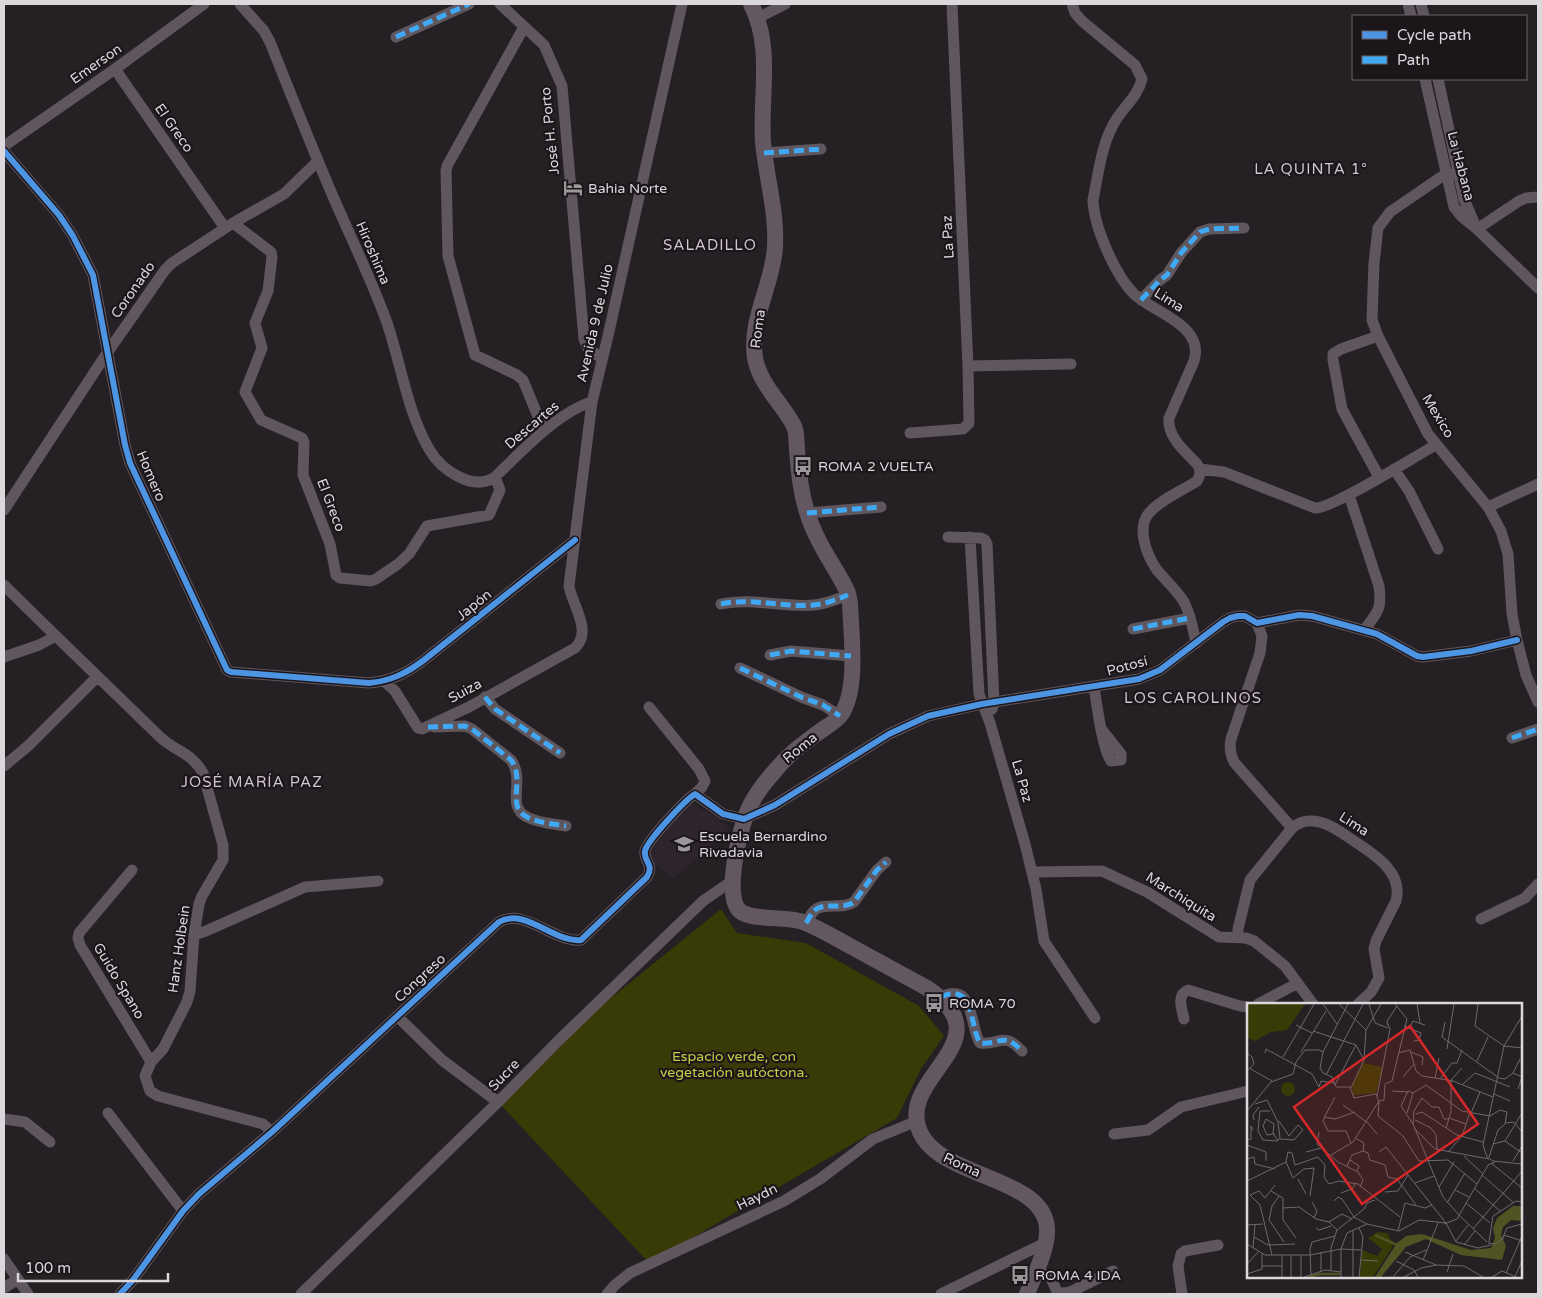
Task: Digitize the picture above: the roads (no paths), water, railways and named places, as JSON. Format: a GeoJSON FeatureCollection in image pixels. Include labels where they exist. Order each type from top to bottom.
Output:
{"type":"FeatureCollection","features":[{"type":"Feature","properties":{"kind":"main road","name":"Roma"},"geometry":{"type":"LineString","coordinates":[[755,11],[762,32],[764,55],[764,153],[774,220],[775,247],[771,272],[758,316],[754,345],[755,358],[765,384],[794,426],[798,479],[807,513],[814,533],[843,582],[848,595],[850,603],[851,692],[846,707],[840,716],[786,758],[758,792],[744,819],[732,881],[734,904],[740,912],[758,918],[782,918],[806,924],[927,988],[941,998],[954,1016],[958,1031],[951,1048],[920,1096],[917,1121],[926,1142],[935,1152],[946,1159],[1018,1191],[1036,1204],[1043,1214],[1047,1229],[1045,1244],[1027,1294]]}},
{"type":"Feature","properties":{"kind":"street","name":"Emerson"},"geometry":{"type":"LineString","coordinates":[[4,146],[204,4]]}},
{"type":"Feature","properties":{"kind":"street","name":"Hiroshima"},"geometry":{"type":"LineString","coordinates":[[240,4],[264,30],[270,42],[318,162],[385,318],[413,415],[429,449],[435,458],[458,476],[479,482],[488,482],[495,477]]}},
{"type":"Feature","properties":{"kind":"street"},"geometry":{"type":"LineString","coordinates":[[396,37],[469,4]]}},
{"type":"Feature","properties":{"kind":"street","name":"José H. Porto"},"geometry":{"type":"LineString","coordinates":[[500,4],[544,45],[562,86],[584,339],[588,349],[602,358]]}},
{"type":"Feature","properties":{"kind":"street","name":"Avenida 9 de Julio"},"geometry":{"type":"LineString","coordinates":[[575,648],[582,638],[582,621],[570,594],[569,586],[592,402],[682,4]]}},
{"type":"Feature","properties":{"kind":"street"},"geometry":{"type":"LineString","coordinates":[[755,11],[785,4]]}},
{"type":"Feature","properties":{"kind":"street","name":"La Paz"},"geometry":{"type":"LineString","coordinates":[[910,433],[963,429],[969,423],[952,4]]}},
{"type":"Feature","properties":{"kind":"street","name":"Lima"},"geometry":{"type":"LineString","coordinates":[[1072,4],[1075,13],[1082,21],[1135,65],[1142,79],[1140,86],[1110,132],[1105,145],[1093,208],[1108,254],[1128,287],[1141,300],[1176,321],[1193,339],[1196,354],[1169,418],[1168,426],[1173,436],[1200,469]]}},
{"type":"Feature","properties":{"kind":"street"},"geometry":{"type":"LineString","coordinates":[[524,27],[446,166],[448,256],[473,352],[479,359],[517,375],[523,380],[544,431]]}},
{"type":"Feature","properties":{"kind":"street","name":"El Greco"},"geometry":{"type":"LineString","coordinates":[[115,69],[229,225],[270,252],[272,256],[268,291],[256,323],[262,348],[245,392],[261,420],[302,438],[304,442],[303,475],[330,544],[336,575],[340,578],[371,582],[398,564],[409,554],[428,526],[490,515],[500,490],[495,477]]}},
{"type":"Feature","properties":{"kind":"street","name":"La Habana"},"geometry":{"type":"LineString","coordinates":[[1425,80],[1452,174],[1454,207],[1462,217],[1538,288]]}},
{"type":"Feature","properties":{"kind":"street"},"geometry":{"type":"LineString","coordinates":[[1438,80],[1452,174]]}},
{"type":"Feature","properties":{"kind":"street"},"geometry":{"type":"LineString","coordinates":[[764,153],[821,149]]}},
{"type":"Feature","properties":{"kind":"street","name":"Homero"},"geometry":{"type":"LineString","coordinates":[[4,151],[59,215],[94,275],[107,353],[130,463],[227,670],[231,672],[369,683],[384,682]]}},
{"type":"Feature","properties":{"kind":"street","name":"Coronado"},"geometry":{"type":"LineString","coordinates":[[4,510],[107,353],[165,270],[172,263],[229,225],[284,194],[318,162]]}},
{"type":"Feature","properties":{"kind":"street","name":"Mexico"},"geometry":{"type":"LineString","coordinates":[[1452,174],[1441,177],[1390,212],[1378,228],[1374,264],[1372,320],[1378,336],[1428,434],[1454,463],[1488,507],[1501,531],[1508,554],[1512,614],[1516,640],[1526,675],[1538,702]]}},
{"type":"Feature","properties":{"kind":"street"},"geometry":{"type":"LineString","coordinates":[[1477,229],[1520,201],[1526,198],[1538,197]]}},
{"type":"Feature","properties":{"kind":"street"},"geometry":{"type":"LineString","coordinates":[[1141,300],[1167,275],[1181,253],[1200,232],[1209,229],[1244,228]]}},
{"type":"Feature","properties":{"kind":"street"},"geometry":{"type":"LineString","coordinates":[[1378,336],[1341,349],[1334,354],[1333,360],[1342,409],[1379,477]]}},
{"type":"Feature","properties":{"kind":"street"},"geometry":{"type":"LineString","coordinates":[[968,366],[1071,364]]}},
{"type":"Feature","properties":{"kind":"street","name":"Descartes"},"geometry":{"type":"LineString","coordinates":[[495,477],[544,431],[582,404],[592,402]]}},
{"type":"Feature","properties":{"kind":"street"},"geometry":{"type":"LineString","coordinates":[[1196,643],[1183,600],[1151,559],[1145,544],[1143,527],[1149,513],[1197,481],[1200,476],[1200,469],[1224,472],[1315,508],[1321,508],[1349,495],[1436,445]]}},
{"type":"Feature","properties":{"kind":"street"},"geometry":{"type":"LineString","coordinates":[[1394,469],[1409,491],[1438,549]]}},
{"type":"Feature","properties":{"kind":"street"},"geometry":{"type":"LineString","coordinates":[[1488,507],[1538,484]]}},
{"type":"Feature","properties":{"kind":"street"},"geometry":{"type":"LineString","coordinates":[[1349,495],[1379,586],[1381,600],[1379,610],[1365,629]]}},
{"type":"Feature","properties":{"kind":"street"},"geometry":{"type":"LineString","coordinates":[[807,513],[881,507]]}},
{"type":"Feature","properties":{"kind":"street"},"geometry":{"type":"LineString","coordinates":[[948,537],[970,536],[981,538],[987,544],[994,703],[990,723]]}},
{"type":"Feature","properties":{"kind":"street","name":"La Paz"},"geometry":{"type":"LineString","coordinates":[[970,536],[979,694],[990,723],[1033,872],[1044,941],[1095,1018]]}},
{"type":"Feature","properties":{"kind":"street","name":"Japón"},"geometry":{"type":"LineString","coordinates":[[384,682],[402,675],[419,665],[575,540]]}},
{"type":"Feature","properties":{"kind":"street","name":"Hanz Holbein"},"geometry":{"type":"LineString","coordinates":[[4,585],[166,742],[191,757],[204,773],[224,854],[220,868],[202,896],[194,934],[190,991],[187,1002],[163,1049],[151,1062],[145,1076],[150,1091],[158,1096],[263,1124],[272,1132]]}},
{"type":"Feature","properties":{"kind":"street"},"geometry":{"type":"LineString","coordinates":[[721,604],[734,601],[813,605],[829,602],[848,595]]}},
{"type":"Feature","properties":{"kind":"street","name":"Potosí"},"geometry":{"type":"LineString","coordinates":[[744,819],[775,806],[872,744],[905,726],[939,713],[982,704],[1132,681],[1160,670],[1230,618],[1245,616],[1258,623],[1299,616],[1312,616],[1365,629],[1417,656],[1423,657],[1471,650],[1516,640]]}},
{"type":"Feature","properties":{"kind":"street"},"geometry":{"type":"LineString","coordinates":[[1133,629],[1190,618]]}},
{"type":"Feature","properties":{"kind":"street"},"geometry":{"type":"LineString","coordinates":[[1238,936],[1250,880],[1292,828],[1234,762],[1229,748],[1260,653],[1262,636],[1258,623]]}},
{"type":"Feature","properties":{"kind":"street"},"geometry":{"type":"LineString","coordinates":[[4,657],[39,645],[56,636]]}},
{"type":"Feature","properties":{"kind":"street","name":"Suiza"},"geometry":{"type":"LineString","coordinates":[[428,727],[575,648]]}},
{"type":"Feature","properties":{"kind":"street"},"geometry":{"type":"LineString","coordinates":[[770,655],[791,651],[851,656]]}},
{"type":"Feature","properties":{"kind":"street"},"geometry":{"type":"LineString","coordinates":[[740,668],[801,697],[823,705],[840,716]]}},
{"type":"Feature","properties":{"kind":"street"},"geometry":{"type":"LineString","coordinates":[[4,766],[28,746],[97,676]]}},
{"type":"Feature","properties":{"kind":"street"},"geometry":{"type":"LineString","coordinates":[[384,682],[395,691],[418,728],[464,726],[472,729],[511,760],[516,767],[518,774],[515,802],[521,813],[528,818],[566,826]]}},
{"type":"Feature","properties":{"kind":"street"},"geometry":{"type":"LineString","coordinates":[[1094,687],[1102,730]]}},
{"type":"Feature","properties":{"kind":"street"},"geometry":{"type":"LineString","coordinates":[[485,698],[495,709],[560,753]]}},
{"type":"Feature","properties":{"kind":"street"},"geometry":{"type":"LineString","coordinates":[[648,708],[699,768],[705,780],[702,787],[695,794],[723,814],[744,819]]}},
{"type":"Feature","properties":{"kind":"street"},"geometry":{"type":"LineString","coordinates":[[1512,738],[1538,729]]}},
{"type":"Feature","properties":{"kind":"street","name":"Congreso"},"geometry":{"type":"LineString","coordinates":[[120,1294],[133,1280],[183,1211],[199,1194],[272,1132],[499,922],[506,918],[516,917],[569,940],[581,940],[651,872],[651,866],[646,857],[646,848],[678,808],[695,794]]}},
{"type":"Feature","properties":{"kind":"street","name":"Lima"},"geometry":{"type":"LineString","coordinates":[[1292,828],[1297,824],[1308,821],[1316,821],[1332,827],[1376,855],[1391,872],[1397,884],[1398,893],[1396,901],[1376,941],[1374,949],[1379,978],[1371,992],[1359,1003]]}},
{"type":"Feature","properties":{"kind":"street"},"geometry":{"type":"LineString","coordinates":[[806,924],[815,910],[819,908],[849,905],[854,902],[877,870],[886,862]]}},
{"type":"Feature","properties":{"kind":"street","name":"Guido Spano"},"geometry":{"type":"LineString","coordinates":[[132,870],[79,933],[78,938],[80,945],[151,1062]]}},
{"type":"Feature","properties":{"kind":"street","name":"Marchiquita"},"geometry":{"type":"LineString","coordinates":[[1033,872],[1102,870],[1147,892],[1219,937],[1238,936],[1254,941],[1280,962],[1298,983]]}},
{"type":"Feature","properties":{"kind":"street"},"geometry":{"type":"LineString","coordinates":[[194,934],[206,931],[305,887],[378,881]]}},
{"type":"Feature","properties":{"kind":"street","name":"Sucre"},"geometry":{"type":"LineString","coordinates":[[301,1294],[703,901],[732,881]]}},
{"type":"Feature","properties":{"kind":"street"},"geometry":{"type":"LineString","coordinates":[[1481,919],[1525,898],[1538,884]]}},
{"type":"Feature","properties":{"kind":"street"},"geometry":{"type":"LineString","coordinates":[[1260,1003],[1298,983],[1313,1003]]}},
{"type":"Feature","properties":{"kind":"street"},"geometry":{"type":"LineString","coordinates":[[1184,1019],[1181,996],[1183,992],[1188,990],[1247,1007]]}},
{"type":"Feature","properties":{"kind":"street"},"geometry":{"type":"LineString","coordinates":[[941,998],[950,993],[958,994],[964,998],[969,1005],[980,1043],[1002,1039],[1014,1043],[1022,1051]]}},
{"type":"Feature","properties":{"kind":"street"},"geometry":{"type":"LineString","coordinates":[[397,1016],[442,1060],[498,1102]]}},
{"type":"Feature","properties":{"kind":"street"},"geometry":{"type":"LineString","coordinates":[[1114,1134],[1148,1130],[1181,1107],[1247,1091]]}},
{"type":"Feature","properties":{"kind":"street"},"geometry":{"type":"LineString","coordinates":[[108,1114],[183,1211]]}},
{"type":"Feature","properties":{"kind":"street"},"geometry":{"type":"LineString","coordinates":[[4,1120],[26,1122],[50,1142]]}},
{"type":"Feature","properties":{"kind":"street","name":"Haydn"},"geometry":{"type":"LineString","coordinates":[[607,1294],[615,1289],[630,1273],[784,1201],[820,1179],[873,1139],[917,1121]]}},
{"type":"Feature","properties":{"kind":"street"},"geometry":{"type":"LineString","coordinates":[[941,1294],[1045,1244]]}},
{"type":"Feature","properties":{"kind":"street"},"geometry":{"type":"LineString","coordinates":[[1182,1294],[1178,1266],[1181,1254],[1185,1251],[1218,1245]]}},
{"type":"Feature","properties":{"kind":"street"},"geometry":{"type":"LineString","coordinates":[[4,1259],[28,1294]]}},
{"type":"Feature","properties":{"kind":"street"},"geometry":{"type":"LineString","coordinates":[[1036,1270],[1051,1278],[1058,1294],[1070,1292],[1113,1271]]}},
{"type":"Feature","properties":{"kind":"street"},"geometry":{"type":"LineString","coordinates":[[4,1288],[18,1279]]}},
{"type":"Feature","properties":{"kind":"place","name":"Bahia Norte"},"geometry":{"type":"Point","coordinates":[573,188]}},
{"type":"Feature","properties":{"kind":"place","name":"ROMA 2 VUELTA"},"geometry":{"type":"Point","coordinates":[803,466]}},
{"type":"Feature","properties":{"kind":"place","name":"Escuela Bernardino Rivadavia"},"geometry":{"type":"Point","coordinates":[684,844]}},
{"type":"Feature","properties":{"kind":"place","name":"ROMA 70"},"geometry":{"type":"Point","coordinates":[934,1003]}},
{"type":"Feature","properties":{"kind":"place","name":"ROMA 4 IDA"},"geometry":{"type":"Point","coordinates":[1020,1275]}},
{"type":"Feature","properties":{"kind":"district","name":"LA QUINTA 1°"},"geometry":{"type":"Point","coordinates":[1311,169]}},
{"type":"Feature","properties":{"kind":"district","name":"SALADILLO"},"geometry":{"type":"Point","coordinates":[710,245]}},
{"type":"Feature","properties":{"kind":"district","name":"LOS CAROLINOS"},"geometry":{"type":"Point","coordinates":[1193,698]}},
{"type":"Feature","properties":{"kind":"district","name":"JOSÉ MARÍA PAZ"},"geometry":{"type":"Point","coordinates":[252,782]}},
{"type":"Feature","properties":{"kind":"park label","name":"Espacio verde, con vegetación autóctona."},"geometry":{"type":"Point","coordinates":[734,1064]}}]}
